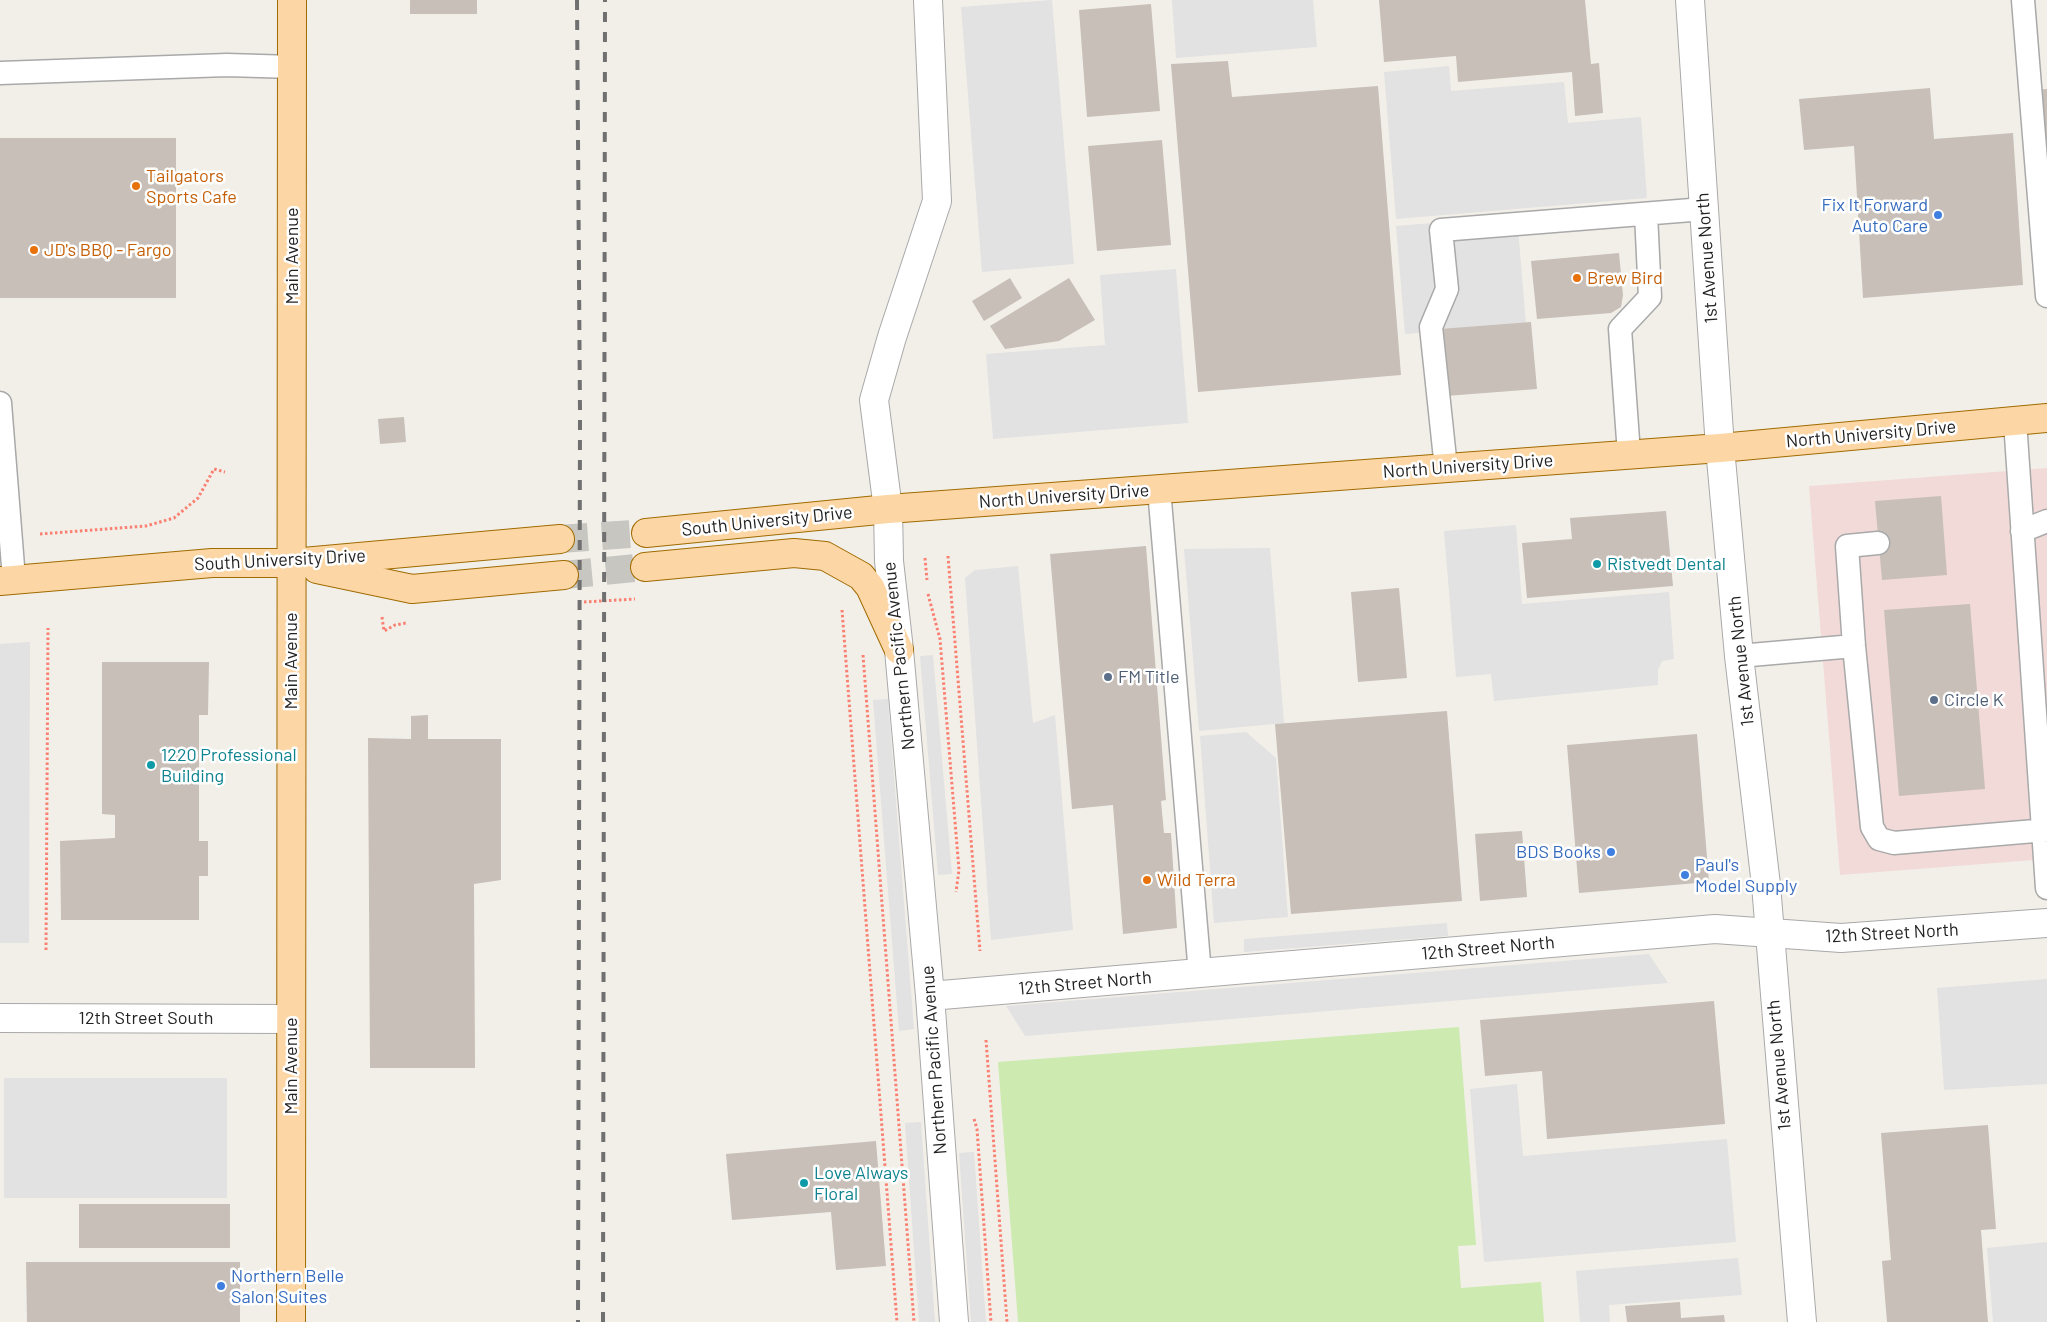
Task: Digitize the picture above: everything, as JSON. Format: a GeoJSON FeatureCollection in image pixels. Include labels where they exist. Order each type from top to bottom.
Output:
{"type":"FeatureCollection","features":[{"type":"Feature","properties":{"kind":"main road","name":"Main Avenue"},"geometry":{"type":"LineString","coordinates":[[291,1322],[292,0]]}},
{"type":"Feature","properties":{"kind":"main road","name":"North University Drive"},"geometry":{"type":"LineString","coordinates":[[888,509],[1720,448],[2047,418]]}},
{"type":"Feature","properties":{"kind":"main road","name":"South University Drive"},"geometry":{"type":"LineString","coordinates":[[646,533],[888,509]]}},
{"type":"Feature","properties":{"kind":"main road","name":"South University Drive"},"geometry":{"type":"LineString","coordinates":[[7,580],[212,563],[292,563],[560,539]]}},
{"type":"Feature","properties":{"kind":"main road"},"geometry":{"type":"LineString","coordinates":[[645,567],[794,553],[825,556],[861,576],[870,587],[899,650]]}},
{"type":"Feature","properties":{"kind":"main road"},"geometry":{"type":"LineString","coordinates":[[292,563],[412,589],[564,575]]}},
{"type":"Feature","properties":{"kind":"street","name":"Northern Pacific Avenue"},"geometry":{"type":"LineString","coordinates":[[928,0],[937,201],[892,337],[874,400],[888,509],[889,561],[899,650],[930,996],[954,1322]]}},
{"type":"Feature","properties":{"kind":"street","name":"1st Avenue North"},"geometry":{"type":"LineString","coordinates":[[1690,0],[1720,448],[1739,656],[1769,934],[1802,1322]]}},
{"type":"Feature","properties":{"kind":"street","name":"12th Street North"},"geometry":{"type":"LineString","coordinates":[[930,996],[1715,929],[1841,938],[2047,923]]}},
{"type":"Feature","properties":{"kind":"street","name":"12th Street South"},"geometry":{"type":"LineString","coordinates":[[0,1018],[292,1019]]}},
{"type":"Feature","properties":{"kind":"lane"},"geometry":{"type":"LineString","coordinates":[[2023,0],[2047,296]]}},
{"type":"Feature","properties":{"kind":"lane"},"geometry":{"type":"LineString","coordinates":[[0,73],[227,65],[292,67]]}},
{"type":"Feature","properties":{"kind":"lane"},"geometry":{"type":"LineString","coordinates":[[1446,468],[1431,327],[1447,289],[1442,230],[1704,209]]}},
{"type":"Feature","properties":{"kind":"lane"},"geometry":{"type":"LineString","coordinates":[[1629,454],[1620,329],[1650,297],[1646,214]]}},
{"type":"Feature","properties":{"kind":"lane"},"geometry":{"type":"LineString","coordinates":[[0,403],[10,536],[7,580]]}},
{"type":"Feature","properties":{"kind":"lane"},"geometry":{"type":"LineString","coordinates":[[2014,421],[2045,830],[2047,888]]}},
{"type":"Feature","properties":{"kind":"lane"},"geometry":{"type":"LineString","coordinates":[[1159,489],[1200,974]]}},
{"type":"Feature","properties":{"kind":"lane"},"geometry":{"type":"LineString","coordinates":[[2022,531],[2047,521]]}},
{"type":"Feature","properties":{"kind":"lane"},"geometry":{"type":"LineString","coordinates":[[1878,543],[1847,546],[1854,646],[1872,827],[1879,839],[1894,843],[2045,830]]}},
{"type":"Feature","properties":{"kind":"lane"},"geometry":{"type":"LineString","coordinates":[[1739,656],[1854,646]]}},
{"type":"Feature","properties":{"kind":"path"},"geometry":{"type":"LineString","coordinates":[[10,536],[146,526],[174,518],[198,498],[214,469],[225,472]]}},
{"type":"Feature","properties":{"kind":"path"},"geometry":{"type":"LineString","coordinates":[[948,556],[980,951]]}},
{"type":"Feature","properties":{"kind":"path"},"geometry":{"type":"LineString","coordinates":[[925,558],[927,588],[941,648],[959,870],[954,899]]}},
{"type":"Feature","properties":{"kind":"path"},"geometry":{"type":"LineString","coordinates":[[579,602],[637,598]]}},
{"type":"Feature","properties":{"kind":"path"},"geometry":{"type":"LineString","coordinates":[[842,603],[897,1322]]}},
{"type":"Feature","properties":{"kind":"path"},"geometry":{"type":"LineString","coordinates":[[384,631],[395,625],[414,622]]}},
{"type":"Feature","properties":{"kind":"path"},"geometry":{"type":"LineString","coordinates":[[46,950],[48,628]]}},
{"type":"Feature","properties":{"kind":"path"},"geometry":{"type":"LineString","coordinates":[[862,648],[914,1322]]}},
{"type":"Feature","properties":{"kind":"path"},"geometry":{"type":"LineString","coordinates":[[986,1040],[1007,1322]]}},
{"type":"Feature","properties":{"kind":"shaded area"},"geometry":{"type":"Polygon","coordinates":[[[1052,0],[1074,264],[982,272],[961,7],[1052,0]]]}},
{"type":"Feature","properties":{"kind":"shaded area"},"geometry":{"type":"Polygon","coordinates":[[[1172,0],[1313,0],[1317,47],[1176,58],[1172,0]]]}},
{"type":"Feature","properties":{"kind":"shaded area"},"geometry":{"type":"Polygon","coordinates":[[[1449,66],[1451,91],[1564,82],[1568,123],[1641,117],[1647,198],[1396,219],[1384,72],[1449,66]]]}},
{"type":"Feature","properties":{"kind":"shaded area"},"geometry":{"type":"Polygon","coordinates":[[[1517,216],[1526,325],[1405,334],[1396,226],[1517,216]]]}},
{"type":"Feature","properties":{"kind":"shaded area"},"geometry":{"type":"Polygon","coordinates":[[[1176,269],[1188,423],[993,439],[986,354],[1105,345],[1100,275],[1176,269]]]}},
{"type":"Feature","properties":{"kind":"shaded area"},"geometry":{"type":"Polygon","coordinates":[[[2047,468],[2047,859],[1840,875],[1809,486],[2047,468]]]}},
{"type":"Feature","properties":{"kind":"shaded area"},"geometry":{"type":"Polygon","coordinates":[[[1516,525],[1522,604],[1669,592],[1674,659],[1662,661],[1658,670],[1658,685],[1494,701],[1491,674],[1456,677],[1444,531],[1516,525]]]}},
{"type":"Feature","properties":{"kind":"shaded area"},"geometry":{"type":"Polygon","coordinates":[[[1270,548],[1284,723],[1199,731],[1184,549],[1270,548]]]}},
{"type":"Feature","properties":{"kind":"shaded area"},"geometry":{"type":"Polygon","coordinates":[[[1018,566],[1033,723],[1055,715],[1073,930],[991,940],[965,578],[975,570],[1018,566]]]}},
{"type":"Feature","properties":{"kind":"shaded area"},"geometry":{"type":"Polygon","coordinates":[[[30,642],[29,943],[0,943],[0,644],[30,642]]]}},
{"type":"Feature","properties":{"kind":"shaded area"},"geometry":{"type":"Polygon","coordinates":[[[933,655],[952,874],[938,875],[920,656],[933,655]]]}},
{"type":"Feature","properties":{"kind":"shaded area"},"geometry":{"type":"Polygon","coordinates":[[[888,699],[914,1029],[899,1031],[873,700],[888,699]]]}},
{"type":"Feature","properties":{"kind":"shaded area"},"geometry":{"type":"Polygon","coordinates":[[[1246,732],[1276,758],[1288,917],[1214,923],[1200,736],[1246,732]]]}},
{"type":"Feature","properties":{"kind":"shaded area"},"geometry":{"type":"Polygon","coordinates":[[[1447,923],[1448,936],[1244,952],[1244,939],[1447,923]]]}},
{"type":"Feature","properties":{"kind":"shaded area"},"geometry":{"type":"Polygon","coordinates":[[[1649,954],[1668,983],[1025,1036],[1006,1006],[1649,954]]]}},
{"type":"Feature","properties":{"kind":"shaded area"},"geometry":{"type":"Polygon","coordinates":[[[2047,979],[2047,1084],[1944,1090],[1937,988],[2047,979]]]}},
{"type":"Feature","properties":{"kind":"shaded area"},"geometry":{"type":"Polygon","coordinates":[[[4,1078],[227,1078],[227,1198],[4,1198],[4,1078]]]}},
{"type":"Feature","properties":{"kind":"shaded area"},"geometry":{"type":"Polygon","coordinates":[[[1517,1084],[1523,1156],[1727,1139],[1736,1242],[1484,1262],[1470,1089],[1517,1084]]]}},
{"type":"Feature","properties":{"kind":"shaded area"},"geometry":{"type":"Polygon","coordinates":[[[921,1122],[935,1322],[919,1322],[905,1123],[921,1122]]]}},
{"type":"Feature","properties":{"kind":"shaded area"},"geometry":{"type":"Polygon","coordinates":[[[974,1152],[986,1322],[971,1322],[959,1153],[974,1152]]]}},
{"type":"Feature","properties":{"kind":"shaded area"},"geometry":{"type":"Polygon","coordinates":[[[2047,1242],[2047,1322],[1993,1322],[1987,1248],[2047,1242]]]}},
{"type":"Feature","properties":{"kind":"shaded area"},"geometry":{"type":"Polygon","coordinates":[[[1738,1258],[1742,1295],[1609,1305],[1610,1322],[1580,1322],[1576,1271],[1738,1258]]]}},
{"type":"Feature","properties":{"kind":"green space"},"geometry":{"type":"Polygon","coordinates":[[[1459,1027],[1476,1245],[1458,1246],[1461,1288],[1541,1282],[1544,1322],[1018,1322],[998,1062],[1459,1027]]]}},
{"type":"Feature","properties":{"kind":"building"},"geometry":{"type":"Polygon","coordinates":[[[410,0],[477,0],[477,14],[410,14],[410,0]]]}},
{"type":"Feature","properties":{"kind":"building"},"geometry":{"type":"Polygon","coordinates":[[[1379,0],[1585,0],[1591,64],[1599,63],[1603,113],[1575,116],[1572,72],[1458,82],[1456,56],[1384,62],[1379,0]]]}},
{"type":"Feature","properties":{"kind":"building"},"geometry":{"type":"Polygon","coordinates":[[[1151,4],[1160,111],[1087,117],[1079,10],[1151,4]]]}},
{"type":"Feature","properties":{"kind":"building"},"geometry":{"type":"Polygon","coordinates":[[[1228,61],[1232,97],[1378,86],[1401,375],[1198,392],[1171,64],[1228,61]]]}},
{"type":"Feature","properties":{"kind":"building","name":"Fix It Forward Auto Care"},"geometry":{"type":"Polygon","coordinates":[[[1930,88],[1934,139],[2013,133],[2023,285],[1863,298],[1854,146],[1804,150],[1799,99],[1930,88]]]}},
{"type":"Feature","properties":{"kind":"building"},"geometry":{"type":"Polygon","coordinates":[[[2047,89],[2047,232],[2034,90],[2047,89]]]}},
{"type":"Feature","properties":{"kind":"building"},"geometry":{"type":"Polygon","coordinates":[[[0,138],[176,138],[176,298],[0,298],[0,138]]]}},
{"type":"Feature","properties":{"kind":"building"},"geometry":{"type":"Polygon","coordinates":[[[1162,140],[1171,245],[1097,251],[1088,146],[1162,140]]]}},
{"type":"Feature","properties":{"kind":"building","name":"Brew Bird"},"geometry":{"type":"Polygon","coordinates":[[[1619,253],[1623,295],[1621,307],[1611,313],[1537,319],[1531,261],[1619,253]]]}},
{"type":"Feature","properties":{"kind":"building"},"geometry":{"type":"Polygon","coordinates":[[[1010,278],[1022,298],[984,321],[972,301],[1010,278]]]}},
{"type":"Feature","properties":{"kind":"building"},"geometry":{"type":"Polygon","coordinates":[[[1069,278],[1095,320],[1059,341],[1005,349],[990,326],[1069,278]]]}},
{"type":"Feature","properties":{"kind":"building"},"geometry":{"type":"Polygon","coordinates":[[[1531,322],[1537,389],[1446,396],[1440,329],[1531,322]]]}},
{"type":"Feature","properties":{"kind":"building"},"geometry":{"type":"Polygon","coordinates":[[[404,417],[406,442],[380,444],[378,419],[404,417]]]}},
{"type":"Feature","properties":{"kind":"building"},"geometry":{"type":"Polygon","coordinates":[[[1941,496],[1947,575],[1882,580],[1875,501],[1941,496]]]}},
{"type":"Feature","properties":{"kind":"building","name":"Ristvedt Dental"},"geometry":{"type":"Polygon","coordinates":[[[1666,511],[1673,586],[1527,598],[1522,543],[1572,539],[1570,518],[1666,511]]]}},
{"type":"Feature","properties":{"kind":"building","name":"FM Title"},"geometry":{"type":"Polygon","coordinates":[[[1146,546],[1166,800],[1161,801],[1164,833],[1171,833],[1177,928],[1123,934],[1113,805],[1072,809],[1050,554],[1146,546]]]}},
{"type":"Feature","properties":{"kind":"building"},"geometry":{"type":"Polygon","coordinates":[[[1399,588],[1407,678],[1358,682],[1351,592],[1399,588]]]}},
{"type":"Feature","properties":{"kind":"building","name":"Circle K"},"geometry":{"type":"Polygon","coordinates":[[[1970,604],[1985,789],[1899,796],[1884,610],[1970,604]]]}},
{"type":"Feature","properties":{"kind":"building","name":"1220 Professional Building"},"geometry":{"type":"Polygon","coordinates":[[[102,662],[209,662],[208,715],[199,715],[199,841],[208,841],[208,876],[199,876],[199,920],[61,920],[60,841],[115,838],[115,815],[102,814],[102,662]]]}},
{"type":"Feature","properties":{"kind":"building"},"geometry":{"type":"Polygon","coordinates":[[[1447,711],[1462,901],[1291,914],[1275,724],[1447,711]]]}},
{"type":"Feature","properties":{"kind":"building"},"geometry":{"type":"Polygon","coordinates":[[[428,715],[428,739],[501,739],[501,880],[474,884],[475,1068],[370,1068],[368,738],[411,739],[411,716],[428,715]]]}},
{"type":"Feature","properties":{"kind":"building"},"geometry":{"type":"Polygon","coordinates":[[[1697,734],[1709,882],[1579,893],[1567,745],[1697,734]]]}},
{"type":"Feature","properties":{"kind":"building"},"geometry":{"type":"Polygon","coordinates":[[[1522,831],[1527,897],[1480,901],[1475,834],[1522,831]]]}},
{"type":"Feature","properties":{"kind":"building"},"geometry":{"type":"Polygon","coordinates":[[[1714,1001],[1725,1124],[1547,1139],[1542,1071],[1485,1076],[1480,1020],[1714,1001]]]}},
{"type":"Feature","properties":{"kind":"building"},"geometry":{"type":"Polygon","coordinates":[[[1988,1125],[1996,1229],[1981,1230],[1988,1322],[1887,1322],[1882,1261],[1891,1260],[1881,1133],[1988,1125]]]}},
{"type":"Feature","properties":{"kind":"building","name":"Love Always Floral"},"geometry":{"type":"Polygon","coordinates":[[[876,1141],[886,1266],[836,1270],[831,1212],[732,1220],[726,1154],[876,1141]]]}},
{"type":"Feature","properties":{"kind":"building"},"geometry":{"type":"Polygon","coordinates":[[[79,1204],[230,1204],[230,1248],[79,1248],[79,1204]]]}},
{"type":"Feature","properties":{"kind":"building"},"geometry":{"type":"Polygon","coordinates":[[[26,1262],[240,1262],[240,1322],[27,1322],[26,1262]]]}},
{"type":"Feature","properties":{"kind":"building"},"geometry":{"type":"Polygon","coordinates":[[[1680,1302],[1681,1318],[1724,1315],[1725,1322],[1627,1322],[1625,1306],[1680,1302]]]}},
{"type":"Feature","properties":{"kind":"tunnel"},"geometry":{"type":"LineString","coordinates":[[560,539],[646,533]]}},
{"type":"Feature","properties":{"kind":"tunnel"},"geometry":{"type":"LineString","coordinates":[[564,575],[645,567]]}},
{"type":"Feature","properties":{"kind":"railway"},"geometry":{"type":"LineString","coordinates":[[577,0],[580,414],[578,1322]]}},
{"type":"Feature","properties":{"kind":"railway"},"geometry":{"type":"LineString","coordinates":[[603,1322],[605,0]]}},
{"type":"Feature","properties":{"kind":"place","name":"Tailgators Sports Cafe"},"geometry":{"type":"Point","coordinates":[136,186]}},
{"type":"Feature","properties":{"kind":"place","name":"Fix It Forward Auto Care"},"geometry":{"type":"Point","coordinates":[1938,215]}},
{"type":"Feature","properties":{"kind":"place","name":"JD's BBQ - Fargo"},"geometry":{"type":"Point","coordinates":[34,250]}},
{"type":"Feature","properties":{"kind":"place","name":"Brew Bird"},"geometry":{"type":"Point","coordinates":[1577,278]}},
{"type":"Feature","properties":{"kind":"place","name":"Ristvedt Dental"},"geometry":{"type":"Point","coordinates":[1597,564]}},
{"type":"Feature","properties":{"kind":"place","name":"FM Title"},"geometry":{"type":"Point","coordinates":[1108,677]}},
{"type":"Feature","properties":{"kind":"place","name":"Circle K"},"geometry":{"type":"Point","coordinates":[1934,700]}},
{"type":"Feature","properties":{"kind":"place","name":"1220 Professional Building"},"geometry":{"type":"Point","coordinates":[151,765]}},
{"type":"Feature","properties":{"kind":"place","name":"BDS Books"},"geometry":{"type":"Point","coordinates":[1611,852]}},
{"type":"Feature","properties":{"kind":"place","name":"Paul's Model Supply"},"geometry":{"type":"Point","coordinates":[1685,875]}},
{"type":"Feature","properties":{"kind":"place","name":"Wild Terra"},"geometry":{"type":"Point","coordinates":[1147,880]}},
{"type":"Feature","properties":{"kind":"place","name":"Love Always Floral"},"geometry":{"type":"Point","coordinates":[804,1183]}},
{"type":"Feature","properties":{"kind":"place","name":"Northern Belle Salon Suites"},"geometry":{"type":"Point","coordinates":[221,1286]}}]}
